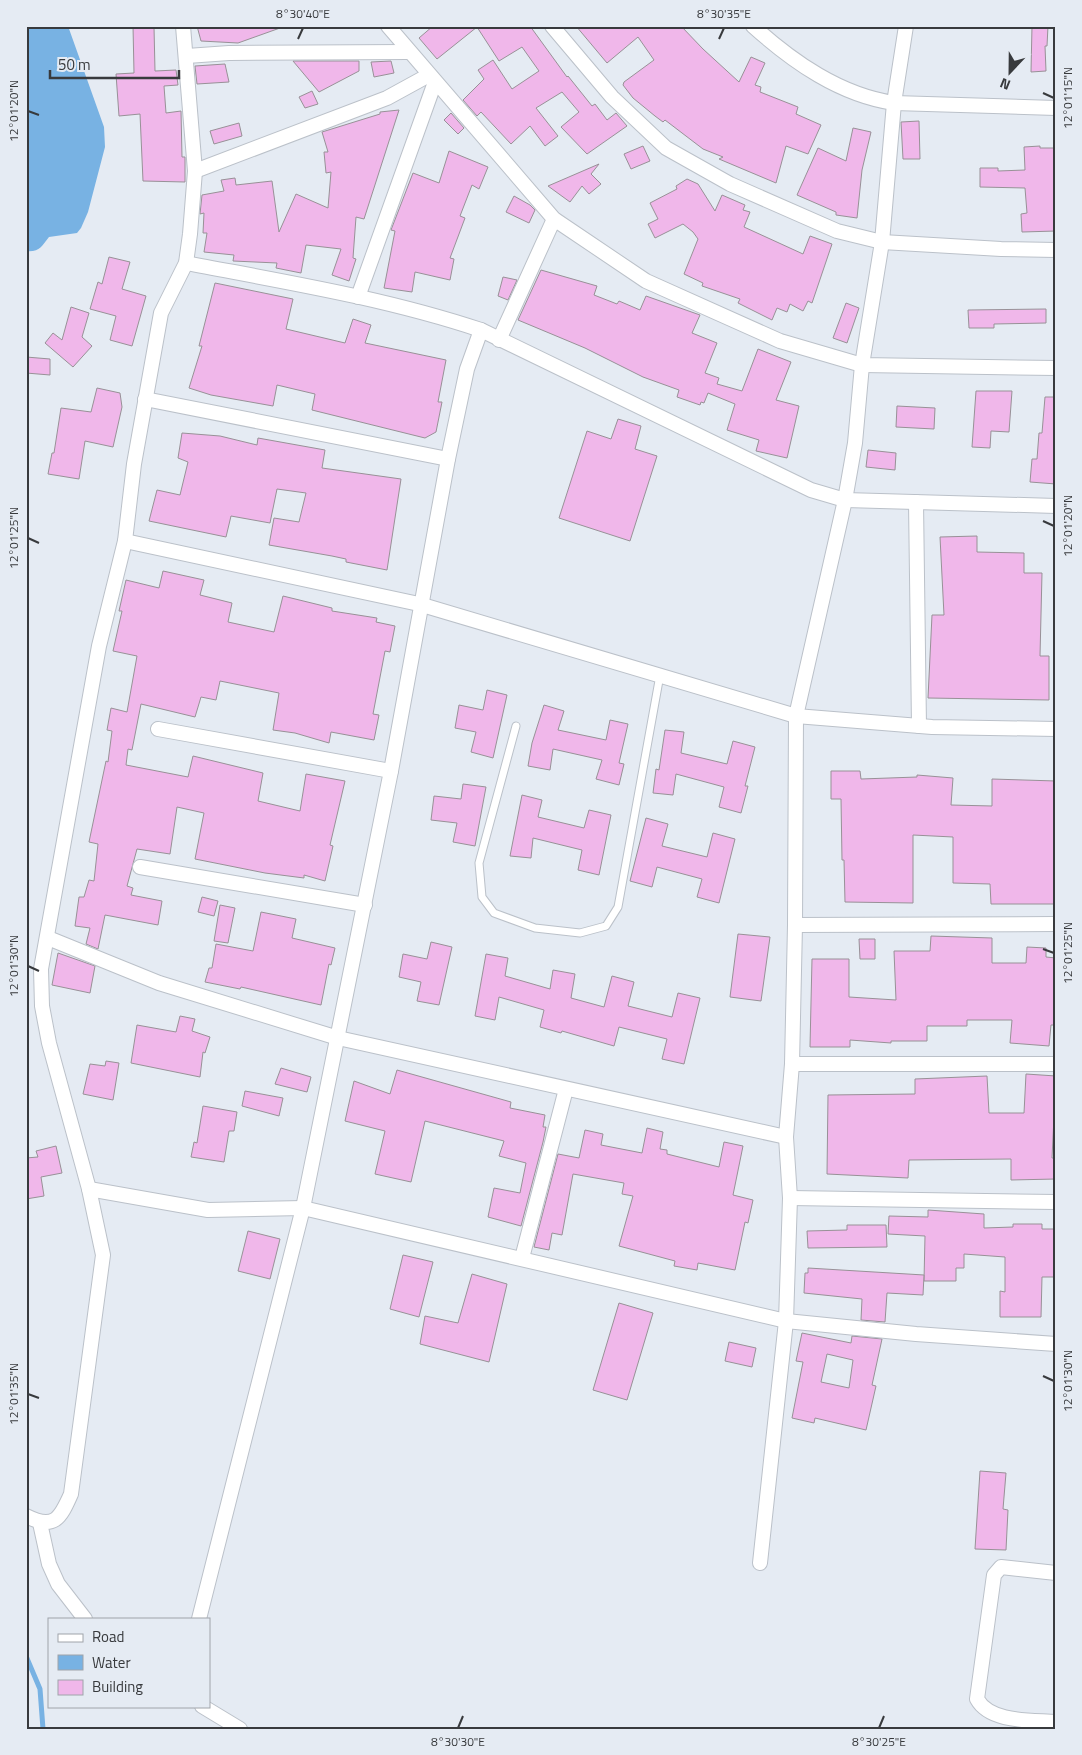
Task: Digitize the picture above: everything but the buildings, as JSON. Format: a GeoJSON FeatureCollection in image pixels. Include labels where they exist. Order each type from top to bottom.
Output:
{"type":"FeatureCollection","features":[{"type":"Feature","properties":{"kind":"street"},"geometry":{"type":"LineString","coordinates":[[26,1516],[40,1523],[54,1521],[62,1514],[71,1494],[103,1255],[89,1189],[64,1101],[42,1006],[41,969],[99,646],[125,541],[145,399],[161,313],[186,263],[195,172],[187,56],[183,26]]}},
{"type":"Feature","properties":{"kind":"street"},"geometry":{"type":"LineString","coordinates":[[388,26],[408,52],[554,219],[646,281],[780,341],[862,365],[1056,368]]}},
{"type":"Feature","properties":{"kind":"street"},"geometry":{"type":"LineString","coordinates":[[552,26],[612,97],[666,148],[730,184],[837,231],[882,242],[1001,249],[1056,250]]}},
{"type":"Feature","properties":{"kind":"street"},"geometry":{"type":"LineString","coordinates":[[753,26],[775,46],[843,90],[874,100],[894,103],[1056,108]]}},
{"type":"Feature","properties":{"kind":"street"},"geometry":{"type":"LineString","coordinates":[[760,1563],[786,1320],[790,1198],[786,1137],[792,1064],[796,716],[845,500],[855,444],[862,365],[882,242],[894,103],[906,26]]}},
{"type":"Feature","properties":{"kind":"street"},"geometry":{"type":"LineString","coordinates":[[187,56],[229,53],[408,52]]}},
{"type":"Feature","properties":{"kind":"street"},"geometry":{"type":"LineString","coordinates":[[195,172],[432,79]]}},
{"type":"Feature","properties":{"kind":"street"},"geometry":{"type":"LineString","coordinates":[[358,297],[432,79]]}},
{"type":"Feature","properties":{"kind":"street"},"geometry":{"type":"LineString","coordinates":[[499,340],[554,219]]}},
{"type":"Feature","properties":{"kind":"street"},"geometry":{"type":"LineString","coordinates":[[186,263],[358,297],[444,318],[481,330],[811,490],[845,500],[1056,506]]}},
{"type":"Feature","properties":{"kind":"street"},"geometry":{"type":"LineString","coordinates":[[199,1618],[303,1208],[391,771],[419,604],[448,459],[467,370],[481,330]]}},
{"type":"Feature","properties":{"kind":"street"},"geometry":{"type":"LineString","coordinates":[[145,399],[448,459]]}},
{"type":"Feature","properties":{"kind":"street"},"geometry":{"type":"LineString","coordinates":[[916,502],[918,726]]}},
{"type":"Feature","properties":{"kind":"street"},"geometry":{"type":"LineString","coordinates":[[125,541],[419,604],[796,716],[918,726],[1056,729]]}},
{"type":"Feature","properties":{"kind":"street"},"geometry":{"type":"LineString","coordinates":[[158,729],[391,771]]}},
{"type":"Feature","properties":{"kind":"street"},"geometry":{"type":"LineString","coordinates":[[140,867],[365,905]]}},
{"type":"Feature","properties":{"kind":"street"},"geometry":{"type":"LineString","coordinates":[[795,925],[1056,924]]}},
{"type":"Feature","properties":{"kind":"street"},"geometry":{"type":"LineString","coordinates":[[48,938],[159,983],[338,1038],[786,1137]]}},
{"type":"Feature","properties":{"kind":"street"},"geometry":{"type":"LineString","coordinates":[[792,1064],[1056,1064]]}},
{"type":"Feature","properties":{"kind":"street"},"geometry":{"type":"LineString","coordinates":[[522,1258],[566,1089]]}},
{"type":"Feature","properties":{"kind":"street"},"geometry":{"type":"LineString","coordinates":[[89,1189],[208,1210],[303,1208],[786,1320],[916,1334],[1056,1344]]}},
{"type":"Feature","properties":{"kind":"street"},"geometry":{"type":"LineString","coordinates":[[790,1198],[1056,1202]]}},
{"type":"Feature","properties":{"kind":"street"},"geometry":{"type":"LineString","coordinates":[[40,1523],[49,1564],[58,1584],[84,1618]]}},
{"type":"Feature","properties":{"kind":"street"},"geometry":{"type":"LineString","coordinates":[[1056,1573],[1001,1567],[994,1575],[978,1699],[987,1710],[1018,1724],[1056,1722]]}},
{"type":"Feature","properties":{"kind":"street"},"geometry":{"type":"LineString","coordinates":[[205,1708],[240,1729]]}},
{"type":"Feature","properties":{"kind":"lane"},"geometry":{"type":"LineString","coordinates":[[516,726],[479,863],[482,897],[494,913],[535,928],[580,933],[606,926],[618,907],[660,675]]}},
{"type":"Feature","properties":{"kind":"water"},"geometry":{"type":"Polygon","coordinates":[[[26,26],[68,26],[104,127],[105,147],[88,212],[81,228],[77,233],[49,237],[40,248],[34,251],[26,251],[26,26]]]}},
{"type":"Feature","properties":{"kind":"waterway"},"geometry":{"type":"LineString","coordinates":[[26,1656],[40,1689],[43,1729]]}}]}
